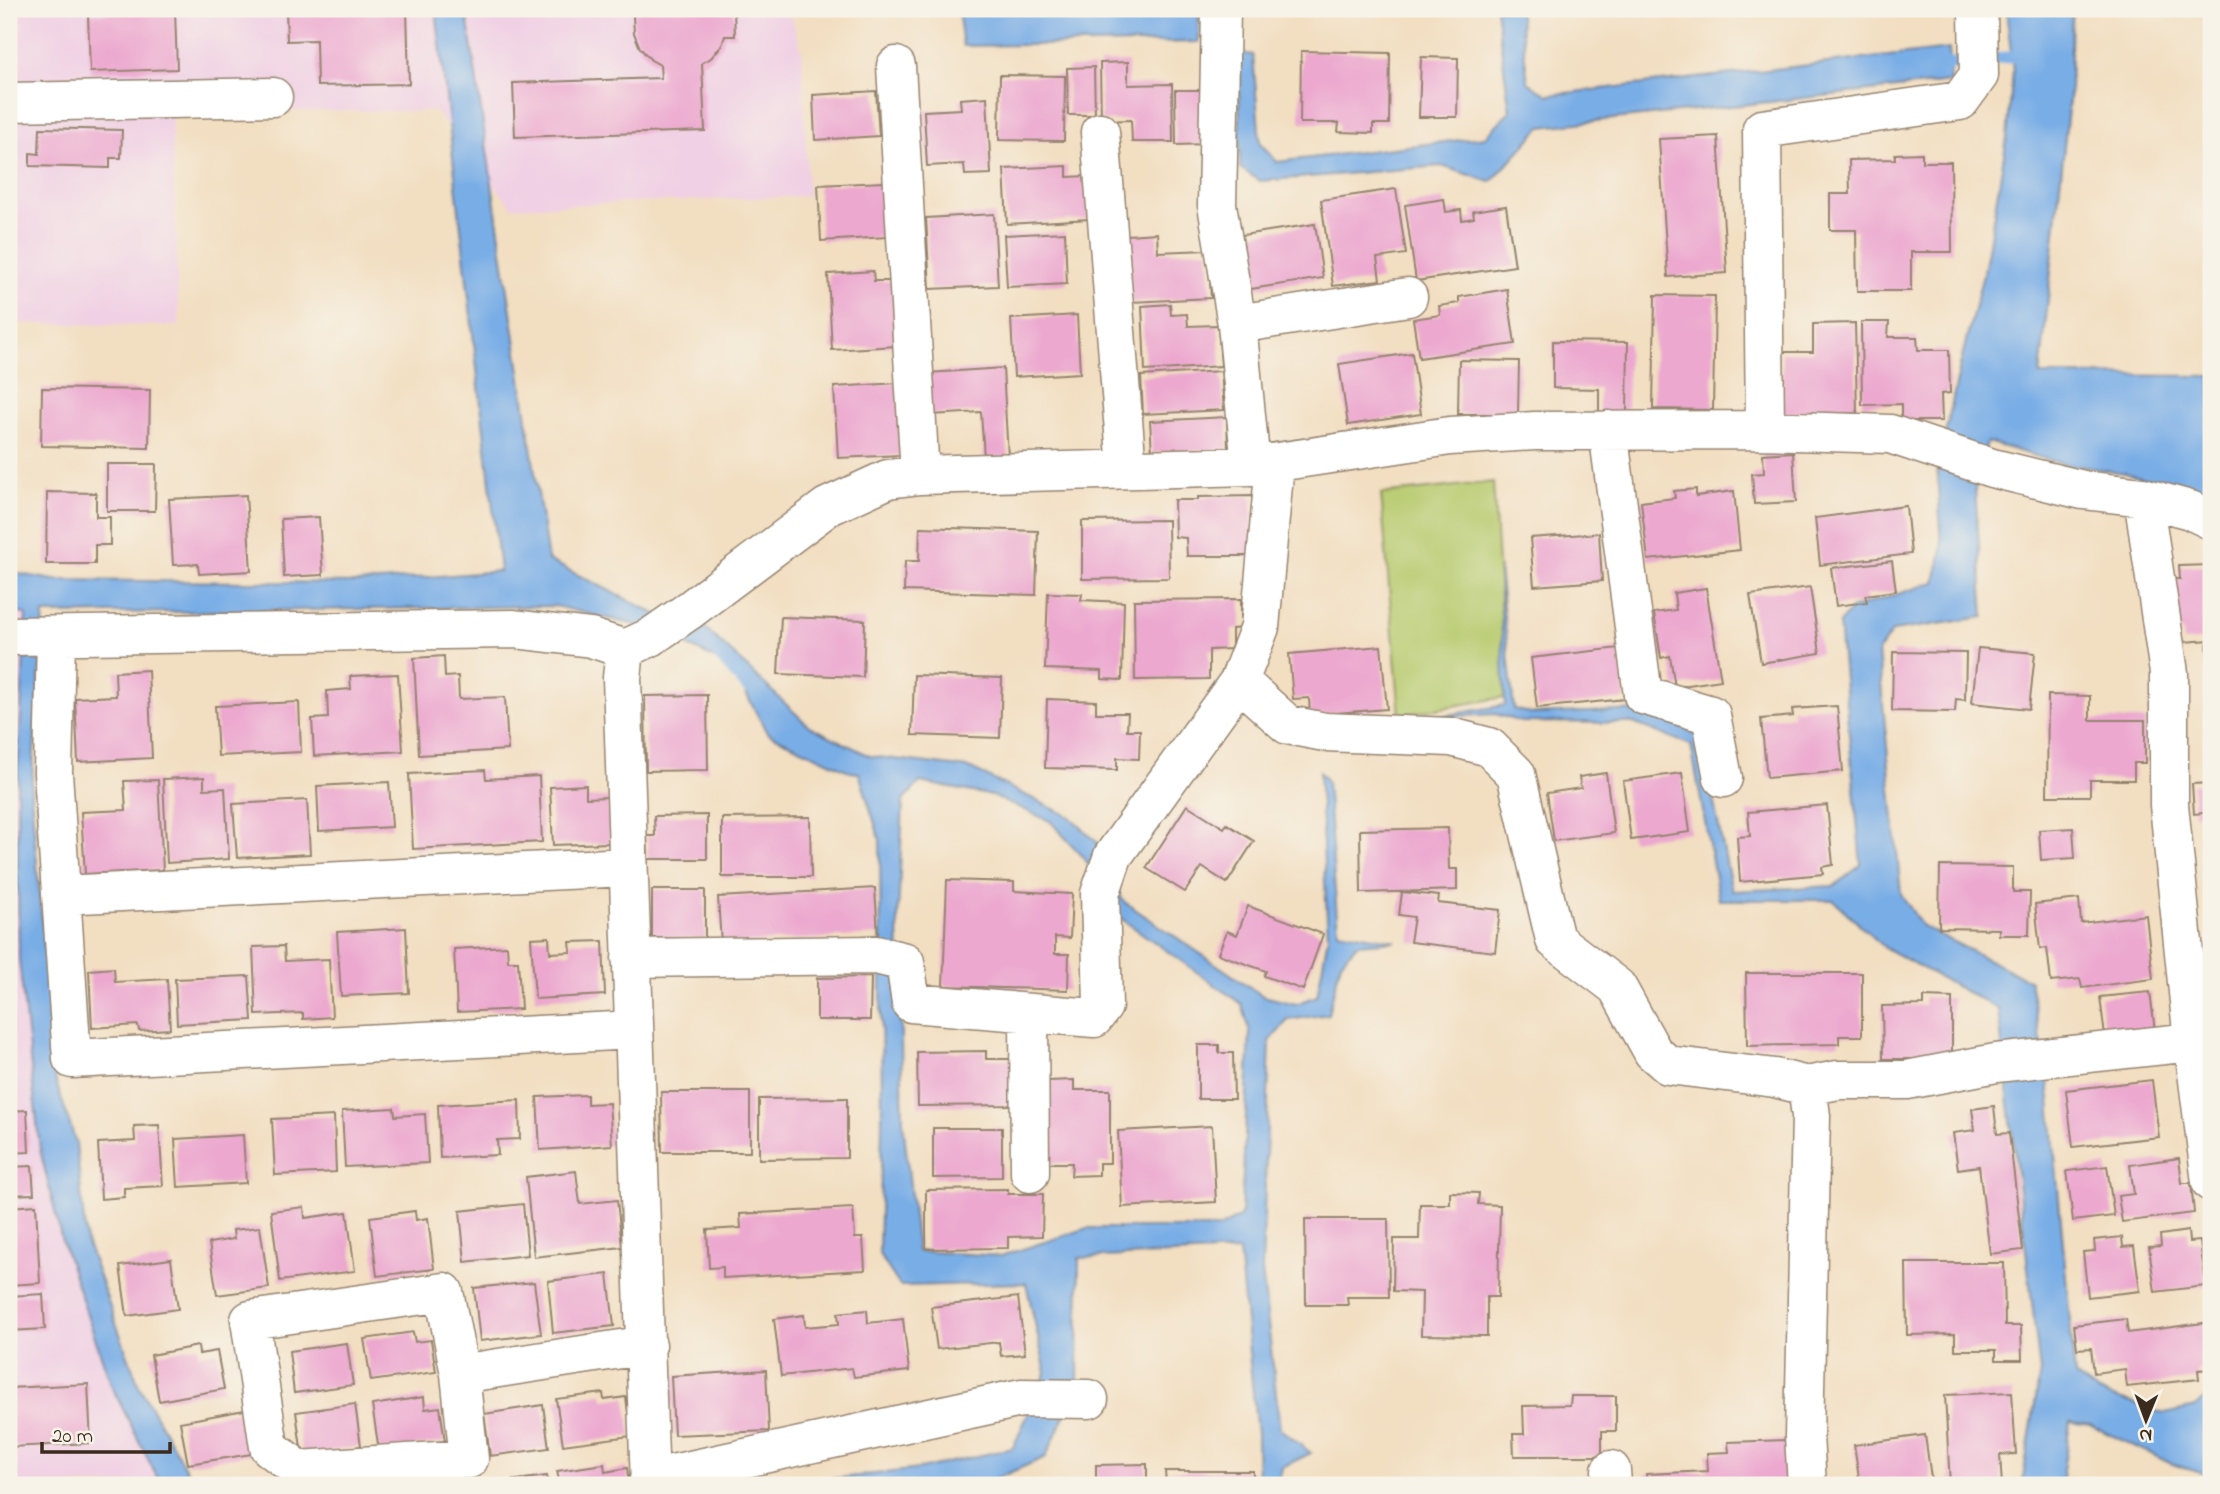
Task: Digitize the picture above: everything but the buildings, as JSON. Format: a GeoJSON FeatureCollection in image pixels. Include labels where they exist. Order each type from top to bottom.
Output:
{"type":"FeatureCollection","features":[{"type":"Feature","properties":{"kind":"street"},"geometry":{"type":"LineString","coordinates":[[631,958],[891,959],[911,1003],[1094,1018],[1103,1006],[1100,894],[1113,856],[1239,681],[1260,627],[1263,464],[1217,205],[1221,9]]}},
{"type":"Feature","properties":{"kind":"street"},"geometry":{"type":"LineString","coordinates":[[1765,430],[1762,129],[1960,101],[1979,62],[1978,9]]}},
{"type":"Feature","properties":{"kind":"street"},"geometry":{"type":"LineString","coordinates":[[896,66],[920,475]]}},
{"type":"Feature","properties":{"kind":"street"},"geometry":{"type":"LineString","coordinates":[[9,102],[273,97]]}},
{"type":"Feature","properties":{"kind":"street"},"geometry":{"type":"LineString","coordinates":[[1100,132],[1127,469]]}},
{"type":"Feature","properties":{"kind":"street"},"geometry":{"type":"LineString","coordinates":[[1237,324],[1408,297]]}},
{"type":"Feature","properties":{"kind":"street"},"geometry":{"type":"LineString","coordinates":[[1608,430],[1643,695],[1711,715],[1723,778]]}},
{"type":"Feature","properties":{"kind":"street"},"geometry":{"type":"LineString","coordinates":[[1090,1399],[1021,1398],[650,1482],[622,678],[638,643],[687,612],[827,507],[888,479],[920,475],[1263,464],[1450,436],[1535,431],[1765,430],[1890,434],[1992,468],[2084,490],[2143,497],[2190,510],[2211,520]]}},
{"type":"Feature","properties":{"kind":"street"},"geometry":{"type":"LineString","coordinates":[[2143,497],[2169,673],[2169,805],[2202,1040],[2211,1182]]}},
{"type":"Feature","properties":{"kind":"street"},"geometry":{"type":"LineString","coordinates":[[634,1030],[72,1059],[53,773],[28,637],[514,629],[638,643]]}},
{"type":"Feature","properties":{"kind":"street"},"geometry":{"type":"LineString","coordinates":[[1239,681],[1288,725],[1325,732],[1451,737],[1489,747],[1516,774],[1555,940],[1618,988],[1653,1052],[1668,1065],[1775,1078],[1807,1086],[1838,1080],[1908,1080],[1996,1063],[2202,1040]]}},
{"type":"Feature","properties":{"kind":"street"},"geometry":{"type":"LineString","coordinates":[[61,895],[627,867]]}},
{"type":"Feature","properties":{"kind":"street"},"geometry":{"type":"LineString","coordinates":[[1028,1013],[1030,1173]]}},
{"type":"Feature","properties":{"kind":"street"},"geometry":{"type":"LineString","coordinates":[[1807,1086],[1811,1116],[1804,1436],[1807,1485]]}},
{"type":"Feature","properties":{"kind":"street"},"geometry":{"type":"LineString","coordinates":[[444,1292],[460,1374],[469,1459],[299,1471],[269,1447],[250,1320],[444,1292]]}},
{"type":"Feature","properties":{"kind":"street"},"geometry":{"type":"LineString","coordinates":[[460,1374],[647,1345]]}},
{"type":"Feature","properties":{"kind":"shaded area"},"geometry":{"type":"Polygon","coordinates":[[[9,9],[789,9],[802,52],[808,196],[512,207],[435,111],[171,111],[179,326],[9,323],[9,9]]]}},
{"type":"Feature","properties":{"kind":"shaded area"},"geometry":{"type":"Polygon","coordinates":[[[9,593],[38,597],[25,792],[44,1074],[74,1238],[179,1485],[9,1485],[9,593]]]}},
{"type":"Feature","properties":{"kind":"green space"},"geometry":{"type":"Polygon","coordinates":[[[1493,482],[1506,697],[1400,715],[1381,494],[1493,482]]]}},
{"type":"Feature","properties":{"kind":"water"},"geometry":{"type":"Polygon","coordinates":[[[436,9],[466,9],[548,560],[656,614],[702,625],[809,726],[870,756],[969,768],[1069,816],[1097,842],[1123,901],[1263,996],[1296,1004],[1317,996],[1328,937],[1319,772],[1327,781],[1338,931],[1396,941],[1357,944],[1341,962],[1328,1014],[1288,1020],[1270,1041],[1262,1270],[1280,1429],[1311,1453],[1282,1467],[1278,1485],[1258,1485],[1257,1434],[1239,1251],[1079,1258],[1078,1384],[1046,1457],[981,1485],[776,1485],[920,1469],[1013,1448],[1046,1373],[1026,1283],[900,1286],[879,1254],[882,1123],[880,840],[859,773],[851,772],[767,733],[732,667],[653,629],[555,606],[44,614],[31,794],[56,1082],[76,1143],[86,1241],[139,1386],[195,1485],[161,1485],[112,1387],[62,1241],[40,1149],[19,960],[17,791],[26,614],[9,612],[9,572],[54,580],[357,583],[500,571],[436,9]],[[920,782],[903,801],[898,920],[903,1121],[917,1251],[1001,1256],[1088,1228],[1219,1228],[1241,1216],[1250,1032],[1242,1004],[1119,917],[1085,859],[1050,821],[993,796],[920,782]]]}},
{"type":"Feature","properties":{"kind":"water"},"geometry":{"type":"Polygon","coordinates":[[[958,9],[989,9],[989,12],[1199,9],[1199,42],[963,46],[958,9]]]}},
{"type":"Feature","properties":{"kind":"water"},"geometry":{"type":"Polygon","coordinates":[[[1496,9],[1519,9],[1528,82],[1548,95],[1949,49],[1951,82],[1541,127],[1491,182],[1442,166],[1260,181],[1240,168],[1239,53],[1253,55],[1260,143],[1277,162],[1485,137],[1510,111],[1496,9]]]}},
{"type":"Feature","properties":{"kind":"water"},"geometry":{"type":"Polygon","coordinates":[[[2006,9],[2072,9],[2070,90],[2040,375],[2211,376],[2211,497],[2125,473],[2063,464],[1987,442],[1975,488],[1984,617],[1893,631],[1878,651],[1901,894],[1922,926],[2030,981],[2048,1078],[2075,1376],[2098,1392],[2165,1414],[2195,1407],[2211,1392],[2211,1476],[2172,1464],[2090,1425],[2070,1422],[2061,1485],[2022,1485],[2040,1372],[1998,1009],[1885,948],[1833,900],[1719,900],[1691,745],[1633,723],[1522,722],[1495,714],[1431,718],[1505,705],[1499,568],[1514,709],[1531,714],[1644,710],[1700,735],[1732,891],[1834,886],[1861,865],[1839,624],[1851,609],[1935,582],[1942,549],[1937,470],[1985,267],[2007,138],[2013,70],[2006,9]]]}},
{"type":"Feature","properties":{"kind":"waterway"},"geometry":{"type":"LineString","coordinates":[[1950,64],[2011,57]]}},
{"type":"Feature","properties":{"kind":"waterway"},"geometry":{"type":"LineString","coordinates":[[716,652],[748,688]]}}]}
